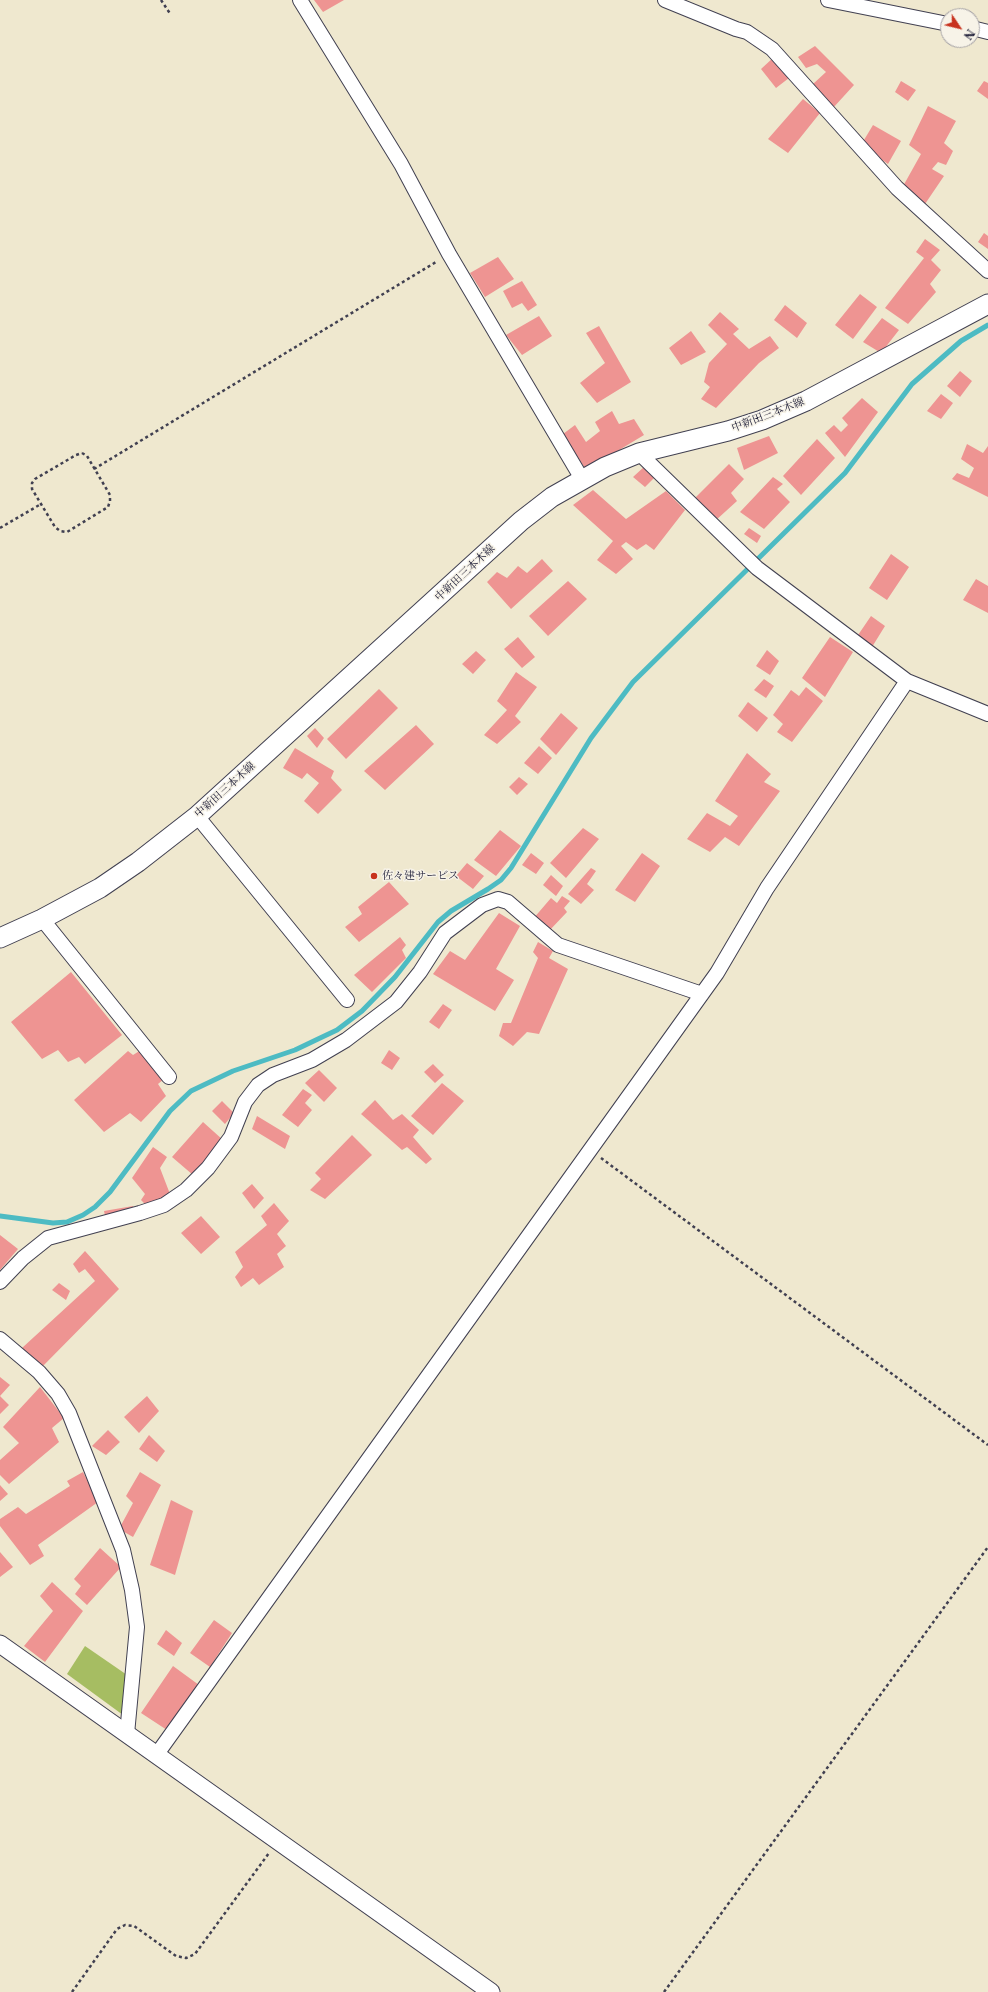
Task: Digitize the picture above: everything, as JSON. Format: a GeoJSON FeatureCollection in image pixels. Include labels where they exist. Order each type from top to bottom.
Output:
{"type":"FeatureCollection","features":[{"type":"Feature","properties":{"kind":"main road","name":"中新田三本木線"},"geometry":{"type":"LineString","coordinates":[[0,938],[42,919],[100,888],[138,862],[197,816],[521,521],[552,497],[605,467],[639,453],[728,431],[762,420],[806,401],[988,304]]}},
{"type":"Feature","properties":{"kind":"street"},"geometry":{"type":"LineString","coordinates":[[300,0],[401,164],[449,254],[582,479]]}},
{"type":"Feature","properties":{"kind":"street"},"geometry":{"type":"LineString","coordinates":[[665,0],[736,29],[747,32],[772,49],[897,188],[988,271]]}},
{"type":"Feature","properties":{"kind":"street"},"geometry":{"type":"LineString","coordinates":[[828,0],[940,22]]}},
{"type":"Feature","properties":{"kind":"street"},"geometry":{"type":"LineString","coordinates":[[639,453],[754,565],[907,681],[988,714]]}},
{"type":"Feature","properties":{"kind":"street"},"geometry":{"type":"LineString","coordinates":[[157,1754],[717,974],[767,888],[907,681]]}},
{"type":"Feature","properties":{"kind":"street"},"geometry":{"type":"LineString","coordinates":[[197,816],[347,1000]]}},
{"type":"Feature","properties":{"kind":"street"},"geometry":{"type":"LineString","coordinates":[[0,1282],[22,1258],[48,1238],[164,1205],[186,1190],[208,1168],[231,1137],[245,1102],[258,1085],[273,1075],[312,1060],[346,1040],[396,1002],[420,972],[445,933],[482,905],[498,899],[508,902],[558,945],[702,994]]}},
{"type":"Feature","properties":{"kind":"street"},"geometry":{"type":"LineString","coordinates":[[42,919],[169,1077]]}},
{"type":"Feature","properties":{"kind":"street"},"geometry":{"type":"LineString","coordinates":[[0,1339],[39,1372],[58,1394],[69,1413],[123,1550],[132,1590],[137,1626],[127,1734]]}},
{"type":"Feature","properties":{"kind":"street"},"geometry":{"type":"LineString","coordinates":[[0,1644],[491,1992]]}},
{"type":"Feature","properties":{"kind":"path"},"geometry":{"type":"LineString","coordinates":[[161,0],[171,15]]}},
{"type":"Feature","properties":{"kind":"path"},"geometry":{"type":"LineString","coordinates":[[94,469],[449,254]]}},
{"type":"Feature","properties":{"kind":"path"},"geometry":{"type":"LineString","coordinates":[[82,453],[87,456],[94,469],[110,494],[108,507],[67,532],[55,528],[32,489],[32,483],[35,479],[82,453]]}},
{"type":"Feature","properties":{"kind":"path"},"geometry":{"type":"LineString","coordinates":[[0,528],[41,504]]}},
{"type":"Feature","properties":{"kind":"path"},"geometry":{"type":"LineString","coordinates":[[590,1150],[988,1445]]}},
{"type":"Feature","properties":{"kind":"path"},"geometry":{"type":"LineString","coordinates":[[664,1992],[988,1547]]}},
{"type":"Feature","properties":{"kind":"path"},"geometry":{"type":"LineString","coordinates":[[72,1992],[117,1929],[125,1925],[134,1926],[176,1956],[186,1958],[195,1954],[278,1841]]}},
{"type":"Feature","properties":{"kind":"green space"},"geometry":{"type":"Polygon","coordinates":[[[85,1646],[130,1677],[123,1715],[67,1674],[85,1646]]]}},
{"type":"Feature","properties":{"kind":"building"},"geometry":{"type":"Polygon","coordinates":[[[314,0],[344,0],[323,12],[314,0]]]}},
{"type":"Feature","properties":{"kind":"building"},"geometry":{"type":"Polygon","coordinates":[[[815,46],[854,85],[833,108],[813,84],[826,72],[817,64],[806,68],[798,57],[815,46]]]}},
{"type":"Feature","properties":{"kind":"building"},"geometry":{"type":"Polygon","coordinates":[[[774,57],[789,78],[776,88],[761,69],[774,57]]]}},
{"type":"Feature","properties":{"kind":"building"},"geometry":{"type":"Polygon","coordinates":[[[901,81],[916,90],[908,101],[895,92],[901,81]]]}},
{"type":"Feature","properties":{"kind":"building"},"geometry":{"type":"Polygon","coordinates":[[[984,81],[988,83],[988,99],[977,91],[984,81]]]}},
{"type":"Feature","properties":{"kind":"building"},"geometry":{"type":"Polygon","coordinates":[[[803,99],[820,113],[788,153],[768,139],[803,99]]]}},
{"type":"Feature","properties":{"kind":"building"},"geometry":{"type":"Polygon","coordinates":[[[928,106],[956,121],[944,143],[953,151],[946,165],[938,162],[932,169],[944,176],[925,204],[902,188],[921,154],[909,145],[928,106]]]}},
{"type":"Feature","properties":{"kind":"building"},"geometry":{"type":"Polygon","coordinates":[[[873,125],[901,141],[888,164],[861,145],[873,125]]]}},
{"type":"Feature","properties":{"kind":"building"},"geometry":{"type":"Polygon","coordinates":[[[984,233],[988,236],[988,249],[978,242],[984,233]]]}},
{"type":"Feature","properties":{"kind":"building"},"geometry":{"type":"Polygon","coordinates":[[[925,239],[940,250],[931,260],[941,270],[930,284],[936,292],[908,324],[885,308],[924,258],[916,252],[925,239]]]}},
{"type":"Feature","properties":{"kind":"building"},"geometry":{"type":"Polygon","coordinates":[[[498,257],[514,279],[485,297],[470,273],[498,257]]]}},
{"type":"Feature","properties":{"kind":"building"},"geometry":{"type":"Polygon","coordinates":[[[522,281],[537,305],[528,311],[522,303],[512,308],[503,291],[522,281]]]}},
{"type":"Feature","properties":{"kind":"building"},"geometry":{"type":"Polygon","coordinates":[[[860,294],[877,307],[853,339],[835,325],[860,294]]]}},
{"type":"Feature","properties":{"kind":"building"},"geometry":{"type":"Polygon","coordinates":[[[785,305],[807,323],[797,338],[774,320],[785,305]]]}},
{"type":"Feature","properties":{"kind":"building"},"geometry":{"type":"Polygon","coordinates":[[[720,312],[739,329],[733,334],[749,349],[770,336],[779,348],[759,363],[716,408],[701,399],[710,387],[704,382],[709,363],[727,344],[708,325],[720,312]]]}},
{"type":"Feature","properties":{"kind":"building"},"geometry":{"type":"Polygon","coordinates":[[[539,316],[552,336],[522,355],[506,335],[539,316]]]}},
{"type":"Feature","properties":{"kind":"building"},"geometry":{"type":"Polygon","coordinates":[[[882,318],[899,330],[881,353],[863,342],[882,318]]]}},
{"type":"Feature","properties":{"kind":"building"},"geometry":{"type":"Polygon","coordinates":[[[599,326],[631,382],[597,403],[580,383],[605,363],[586,333],[599,326]]]}},
{"type":"Feature","properties":{"kind":"building"},"geometry":{"type":"Polygon","coordinates":[[[691,331],[706,352],[681,365],[669,348],[691,331]]]}},
{"type":"Feature","properties":{"kind":"building"},"geometry":{"type":"Polygon","coordinates":[[[960,371],[972,381],[960,397],[947,386],[960,371]]]}},
{"type":"Feature","properties":{"kind":"building"},"geometry":{"type":"Polygon","coordinates":[[[941,394],[953,403],[941,419],[927,411],[941,394]]]}},
{"type":"Feature","properties":{"kind":"building"},"geometry":{"type":"Polygon","coordinates":[[[862,398],[878,412],[845,457],[825,433],[834,425],[841,432],[848,425],[842,418],[862,398]]]}},
{"type":"Feature","properties":{"kind":"building"},"geometry":{"type":"Polygon","coordinates":[[[612,411],[619,424],[634,419],[644,435],[586,470],[563,434],[575,425],[586,442],[600,431],[595,422],[612,411]]]}},
{"type":"Feature","properties":{"kind":"building"},"geometry":{"type":"Polygon","coordinates":[[[769,436],[778,453],[744,470],[737,448],[769,436]]]}},
{"type":"Feature","properties":{"kind":"building"},"geometry":{"type":"Polygon","coordinates":[[[817,439],[835,458],[801,495],[783,476],[817,439]]]}},
{"type":"Feature","properties":{"kind":"building"},"geometry":{"type":"Polygon","coordinates":[[[967,444],[983,453],[988,446],[988,497],[952,479],[957,473],[969,478],[974,468],[961,459],[967,444]]]}},
{"type":"Feature","properties":{"kind":"building"},"geometry":{"type":"Polygon","coordinates":[[[729,464],[744,479],[731,493],[737,501],[715,521],[693,500],[729,464]]]}},
{"type":"Feature","properties":{"kind":"building"},"geometry":{"type":"Polygon","coordinates":[[[645,466],[655,477],[645,487],[633,477],[645,466]]]}},
{"type":"Feature","properties":{"kind":"building"},"geometry":{"type":"Polygon","coordinates":[[[773,477],[783,484],[777,489],[790,502],[764,529],[740,512],[773,477]]]}},
{"type":"Feature","properties":{"kind":"building"},"geometry":{"type":"Polygon","coordinates":[[[593,490],[626,519],[666,491],[685,510],[654,550],[646,544],[637,550],[626,542],[621,546],[633,559],[616,574],[597,560],[613,541],[573,505],[593,490]]]}},
{"type":"Feature","properties":{"kind":"building"},"geometry":{"type":"Polygon","coordinates":[[[749,528],[761,536],[757,543],[744,534],[749,528]]]}},
{"type":"Feature","properties":{"kind":"building"},"geometry":{"type":"Polygon","coordinates":[[[891,554],[909,567],[887,600],[869,588],[891,554]]]}},
{"type":"Feature","properties":{"kind":"building"},"geometry":{"type":"Polygon","coordinates":[[[542,559],[553,571],[511,609],[487,582],[497,572],[507,578],[518,566],[527,573],[542,559]]]}},
{"type":"Feature","properties":{"kind":"building"},"geometry":{"type":"Polygon","coordinates":[[[976,579],[988,586],[988,613],[963,600],[976,579]]]}},
{"type":"Feature","properties":{"kind":"building"},"geometry":{"type":"Polygon","coordinates":[[[568,581],[587,599],[548,636],[529,616],[568,581]]]}},
{"type":"Feature","properties":{"kind":"building"},"geometry":{"type":"Polygon","coordinates":[[[871,616],[885,626],[872,647],[856,638],[871,616]]]}},
{"type":"Feature","properties":{"kind":"building"},"geometry":{"type":"Polygon","coordinates":[[[518,637],[535,657],[522,668],[504,649],[518,637]]]}},
{"type":"Feature","properties":{"kind":"building"},"geometry":{"type":"Polygon","coordinates":[[[830,637],[853,652],[825,697],[802,678],[830,637]]]}},
{"type":"Feature","properties":{"kind":"building"},"geometry":{"type":"Polygon","coordinates":[[[767,650],[779,661],[770,675],[756,666],[767,650]]]}},
{"type":"Feature","properties":{"kind":"building"},"geometry":{"type":"Polygon","coordinates":[[[476,651],[486,660],[473,674],[462,664],[476,651]]]}},
{"type":"Feature","properties":{"kind":"building"},"geometry":{"type":"Polygon","coordinates":[[[516,672],[537,687],[515,716],[521,722],[497,744],[484,735],[507,710],[497,701],[516,672]]]}},
{"type":"Feature","properties":{"kind":"building"},"geometry":{"type":"Polygon","coordinates":[[[764,679],[774,686],[766,698],[754,690],[764,679]]]}},
{"type":"Feature","properties":{"kind":"building"},"geometry":{"type":"Polygon","coordinates":[[[806,687],[823,701],[792,742],[777,732],[783,724],[773,715],[791,690],[799,696],[806,687]]]}},
{"type":"Feature","properties":{"kind":"building"},"geometry":{"type":"Polygon","coordinates":[[[379,689],[398,708],[346,759],[327,739],[379,689]]]}},
{"type":"Feature","properties":{"kind":"building"},"geometry":{"type":"Polygon","coordinates":[[[748,702],[768,718],[757,732],[738,716],[748,702]]]}},
{"type":"Feature","properties":{"kind":"building"},"geometry":{"type":"Polygon","coordinates":[[[561,713],[578,728],[556,755],[540,739],[561,713]]]}},
{"type":"Feature","properties":{"kind":"building"},"geometry":{"type":"Polygon","coordinates":[[[416,725],[434,744],[385,790],[364,771],[416,725]]]}},
{"type":"Feature","properties":{"kind":"building"},"geometry":{"type":"Polygon","coordinates":[[[315,728],[324,738],[317,748],[307,736],[315,728]]]}},
{"type":"Feature","properties":{"kind":"building"},"geometry":{"type":"Polygon","coordinates":[[[539,746],[552,758],[538,774],[524,763],[539,746]]]}},
{"type":"Feature","properties":{"kind":"building"},"geometry":{"type":"Polygon","coordinates":[[[295,748],[334,771],[331,778],[342,790],[318,814],[304,801],[319,783],[307,773],[302,779],[283,768],[295,748]]]}},
{"type":"Feature","properties":{"kind":"building"},"geometry":{"type":"Polygon","coordinates":[[[747,753],[771,774],[764,782],[780,791],[739,846],[725,837],[710,852],[687,839],[707,813],[730,826],[738,816],[715,801],[747,753]]]}},
{"type":"Feature","properties":{"kind":"building"},"geometry":{"type":"Polygon","coordinates":[[[519,777],[528,784],[517,795],[509,787],[519,777]]]}},
{"type":"Feature","properties":{"kind":"building"},"geometry":{"type":"Polygon","coordinates":[[[583,828],[599,839],[566,878],[550,863],[583,828]]]}},
{"type":"Feature","properties":{"kind":"building"},"geometry":{"type":"Polygon","coordinates":[[[500,830],[521,846],[496,876],[474,860],[500,830]]]}},
{"type":"Feature","properties":{"kind":"building"},"geometry":{"type":"Polygon","coordinates":[[[531,853],[544,863],[536,874],[522,865],[531,853]]]}},
{"type":"Feature","properties":{"kind":"building"},"geometry":{"type":"Polygon","coordinates":[[[642,853],[660,866],[635,902],[615,890],[642,853]]]}},
{"type":"Feature","properties":{"kind":"building"},"geometry":{"type":"Polygon","coordinates":[[[467,863],[484,876],[473,889],[456,876],[467,863]]]}},
{"type":"Feature","properties":{"kind":"building"},"geometry":{"type":"Polygon","coordinates":[[[591,868],[596,871],[587,884],[594,890],[581,904],[568,894],[591,868]]]}},
{"type":"Feature","properties":{"kind":"building"},"geometry":{"type":"Polygon","coordinates":[[[551,875],[563,886],[556,896],[543,885],[551,875]]]}},
{"type":"Feature","properties":{"kind":"building"},"geometry":{"type":"Polygon","coordinates":[[[389,882],[409,904],[359,942],[345,927],[362,914],[358,907],[389,882]]]}},
{"type":"Feature","properties":{"kind":"building"},"geometry":{"type":"Polygon","coordinates":[[[562,896],[570,901],[564,908],[567,912],[549,931],[533,919],[551,898],[557,903],[562,896]]]}},
{"type":"Feature","properties":{"kind":"building"},"geometry":{"type":"Polygon","coordinates":[[[499,913],[520,926],[496,969],[514,980],[495,1011],[433,974],[450,951],[465,960],[499,913]]]}},
{"type":"Feature","properties":{"kind":"building"},"geometry":{"type":"Polygon","coordinates":[[[400,937],[406,945],[402,950],[406,958],[372,992],[354,975],[400,937]]]}},
{"type":"Feature","properties":{"kind":"building"},"geometry":{"type":"Polygon","coordinates":[[[538,942],[553,951],[549,958],[568,969],[539,1034],[527,1032],[513,1046],[499,1036],[503,1023],[511,1023],[538,958],[533,952],[538,942]]]}},
{"type":"Feature","properties":{"kind":"building"},"geometry":{"type":"Polygon","coordinates":[[[71,972],[122,1035],[85,1064],[79,1057],[68,1062],[58,1050],[42,1059],[11,1022],[71,972]]]}},
{"type":"Feature","properties":{"kind":"building"},"geometry":{"type":"Polygon","coordinates":[[[443,1004],[452,1010],[439,1029],[429,1022],[443,1004]]]}},
{"type":"Feature","properties":{"kind":"building"},"geometry":{"type":"Polygon","coordinates":[[[141,1050],[164,1079],[158,1084],[166,1096],[141,1122],[130,1113],[104,1132],[74,1100],[128,1051],[133,1055],[141,1050]]]}},
{"type":"Feature","properties":{"kind":"building"},"geometry":{"type":"Polygon","coordinates":[[[389,1050],[400,1058],[392,1070],[381,1063],[389,1050]]]}},
{"type":"Feature","properties":{"kind":"building"},"geometry":{"type":"Polygon","coordinates":[[[433,1064],[444,1075],[435,1083],[424,1072],[433,1064]]]}},
{"type":"Feature","properties":{"kind":"building"},"geometry":{"type":"Polygon","coordinates":[[[319,1070],[337,1088],[324,1102],[305,1083],[319,1070]]]}},
{"type":"Feature","properties":{"kind":"building"},"geometry":{"type":"Polygon","coordinates":[[[442,1083],[464,1101],[433,1135],[411,1116],[442,1083]]]}},
{"type":"Feature","properties":{"kind":"building"},"geometry":{"type":"Polygon","coordinates":[[[303,1089],[312,1095],[305,1103],[312,1110],[298,1127],[282,1115],[303,1089]]]}},
{"type":"Feature","properties":{"kind":"building"},"geometry":{"type":"Polygon","coordinates":[[[375,1100],[393,1120],[402,1114],[419,1130],[413,1137],[432,1159],[426,1164],[407,1147],[402,1150],[361,1114],[375,1100]]]}},
{"type":"Feature","properties":{"kind":"building"},"geometry":{"type":"Polygon","coordinates":[[[222,1101],[234,1113],[225,1124],[212,1111],[222,1101]]]}},
{"type":"Feature","properties":{"kind":"building"},"geometry":{"type":"Polygon","coordinates":[[[257,1116],[290,1136],[285,1149],[252,1129],[257,1116]]]}},
{"type":"Feature","properties":{"kind":"building"},"geometry":{"type":"Polygon","coordinates":[[[203,1122],[223,1140],[193,1175],[172,1157],[203,1122]]]}},
{"type":"Feature","properties":{"kind":"building"},"geometry":{"type":"Polygon","coordinates":[[[352,1135],[372,1155],[325,1199],[310,1190],[321,1179],[315,1173],[352,1135]]]}},
{"type":"Feature","properties":{"kind":"building"},"geometry":{"type":"Polygon","coordinates":[[[153,1147],[167,1157],[160,1168],[170,1194],[148,1207],[141,1200],[145,1194],[132,1178],[153,1147]]]}},
{"type":"Feature","properties":{"kind":"building"},"geometry":{"type":"Polygon","coordinates":[[[252,1184],[264,1198],[254,1209],[242,1193],[252,1184]]]}},
{"type":"Feature","properties":{"kind":"building"},"geometry":{"type":"Polygon","coordinates":[[[274,1203],[289,1221],[277,1234],[286,1246],[277,1254],[284,1267],[259,1285],[253,1278],[241,1287],[235,1277],[243,1267],[235,1252],[267,1225],[261,1216],[274,1203]]]}},
{"type":"Feature","properties":{"kind":"building"},"geometry":{"type":"Polygon","coordinates":[[[133,1206],[135,1211],[106,1220],[104,1211],[133,1206]]]}},
{"type":"Feature","properties":{"kind":"building"},"geometry":{"type":"Polygon","coordinates":[[[201,1216],[220,1237],[201,1254],[181,1233],[201,1216]]]}},
{"type":"Feature","properties":{"kind":"building"},"geometry":{"type":"Polygon","coordinates":[[[0,1235],[18,1249],[0,1270],[0,1235]]]}},
{"type":"Feature","properties":{"kind":"building"},"geometry":{"type":"Polygon","coordinates":[[[85,1251],[119,1289],[41,1368],[22,1348],[95,1281],[85,1269],[79,1273],[73,1264],[85,1251]]]}},
{"type":"Feature","properties":{"kind":"building"},"geometry":{"type":"Polygon","coordinates":[[[59,1283],[70,1291],[66,1300],[52,1290],[59,1283]]]}},
{"type":"Feature","properties":{"kind":"building"},"geometry":{"type":"Polygon","coordinates":[[[0,1377],[10,1385],[0,1396],[0,1377]]]}},
{"type":"Feature","properties":{"kind":"building"},"geometry":{"type":"Polygon","coordinates":[[[40,1387],[64,1418],[52,1428],[59,1442],[9,1484],[0,1475],[0,1460],[19,1443],[3,1427],[40,1387]]]}},
{"type":"Feature","properties":{"kind":"building"},"geometry":{"type":"Polygon","coordinates":[[[0,1396],[9,1405],[0,1414],[0,1396]]]}},
{"type":"Feature","properties":{"kind":"building"},"geometry":{"type":"Polygon","coordinates":[[[147,1396],[159,1411],[139,1433],[124,1417],[147,1396]]]}},
{"type":"Feature","properties":{"kind":"building"},"geometry":{"type":"Polygon","coordinates":[[[108,1430],[120,1442],[106,1455],[92,1446],[108,1430]]]}},
{"type":"Feature","properties":{"kind":"building"},"geometry":{"type":"Polygon","coordinates":[[[149,1435],[165,1451],[157,1462],[139,1449],[149,1435]]]}},
{"type":"Feature","properties":{"kind":"building"},"geometry":{"type":"Polygon","coordinates":[[[83,1472],[98,1502],[38,1545],[44,1556],[30,1565],[0,1526],[0,1519],[18,1507],[26,1514],[70,1486],[67,1481],[83,1472]]]}},
{"type":"Feature","properties":{"kind":"building"},"geometry":{"type":"Polygon","coordinates":[[[140,1472],[161,1485],[133,1537],[119,1529],[133,1503],[126,1496],[140,1472]]]}},
{"type":"Feature","properties":{"kind":"building"},"geometry":{"type":"Polygon","coordinates":[[[0,1485],[8,1494],[0,1501],[0,1485]]]}},
{"type":"Feature","properties":{"kind":"building"},"geometry":{"type":"Polygon","coordinates":[[[171,1500],[193,1511],[175,1575],[150,1565],[171,1500]]]}},
{"type":"Feature","properties":{"kind":"building"},"geometry":{"type":"Polygon","coordinates":[[[100,1548],[121,1567],[87,1605],[75,1594],[81,1586],[74,1579],[100,1548]]]}},
{"type":"Feature","properties":{"kind":"building"},"geometry":{"type":"Polygon","coordinates":[[[0,1552],[13,1567],[0,1577],[0,1552]]]}},
{"type":"Feature","properties":{"kind":"building"},"geometry":{"type":"Polygon","coordinates":[[[52,1582],[83,1611],[45,1662],[24,1646],[53,1611],[40,1596],[52,1582]]]}},
{"type":"Feature","properties":{"kind":"building"},"geometry":{"type":"Polygon","coordinates":[[[214,1620],[232,1633],[210,1667],[190,1653],[214,1620]]]}},
{"type":"Feature","properties":{"kind":"building"},"geometry":{"type":"Polygon","coordinates":[[[166,1630],[182,1643],[174,1656],[157,1644],[166,1630]]]}},
{"type":"Feature","properties":{"kind":"building"},"geometry":{"type":"Polygon","coordinates":[[[173,1666],[199,1685],[167,1730],[141,1713],[173,1666]]]}},
{"type":"Feature","properties":{"kind":"waterway"},"geometry":{"type":"LineString","coordinates":[[0,1216],[53,1223],[67,1222],[83,1215],[95,1207],[110,1192],[170,1111],[191,1091],[233,1071],[295,1050],[337,1030],[362,1011],[395,977],[438,922],[451,911],[501,880],[511,868],[591,738],[633,682],[845,473],[912,384],[961,341],[988,325]]}},
{"type":"Feature","properties":{"kind":"place","name":"佐々建サービス"},"geometry":{"type":"Point","coordinates":[374,876]}}]}
